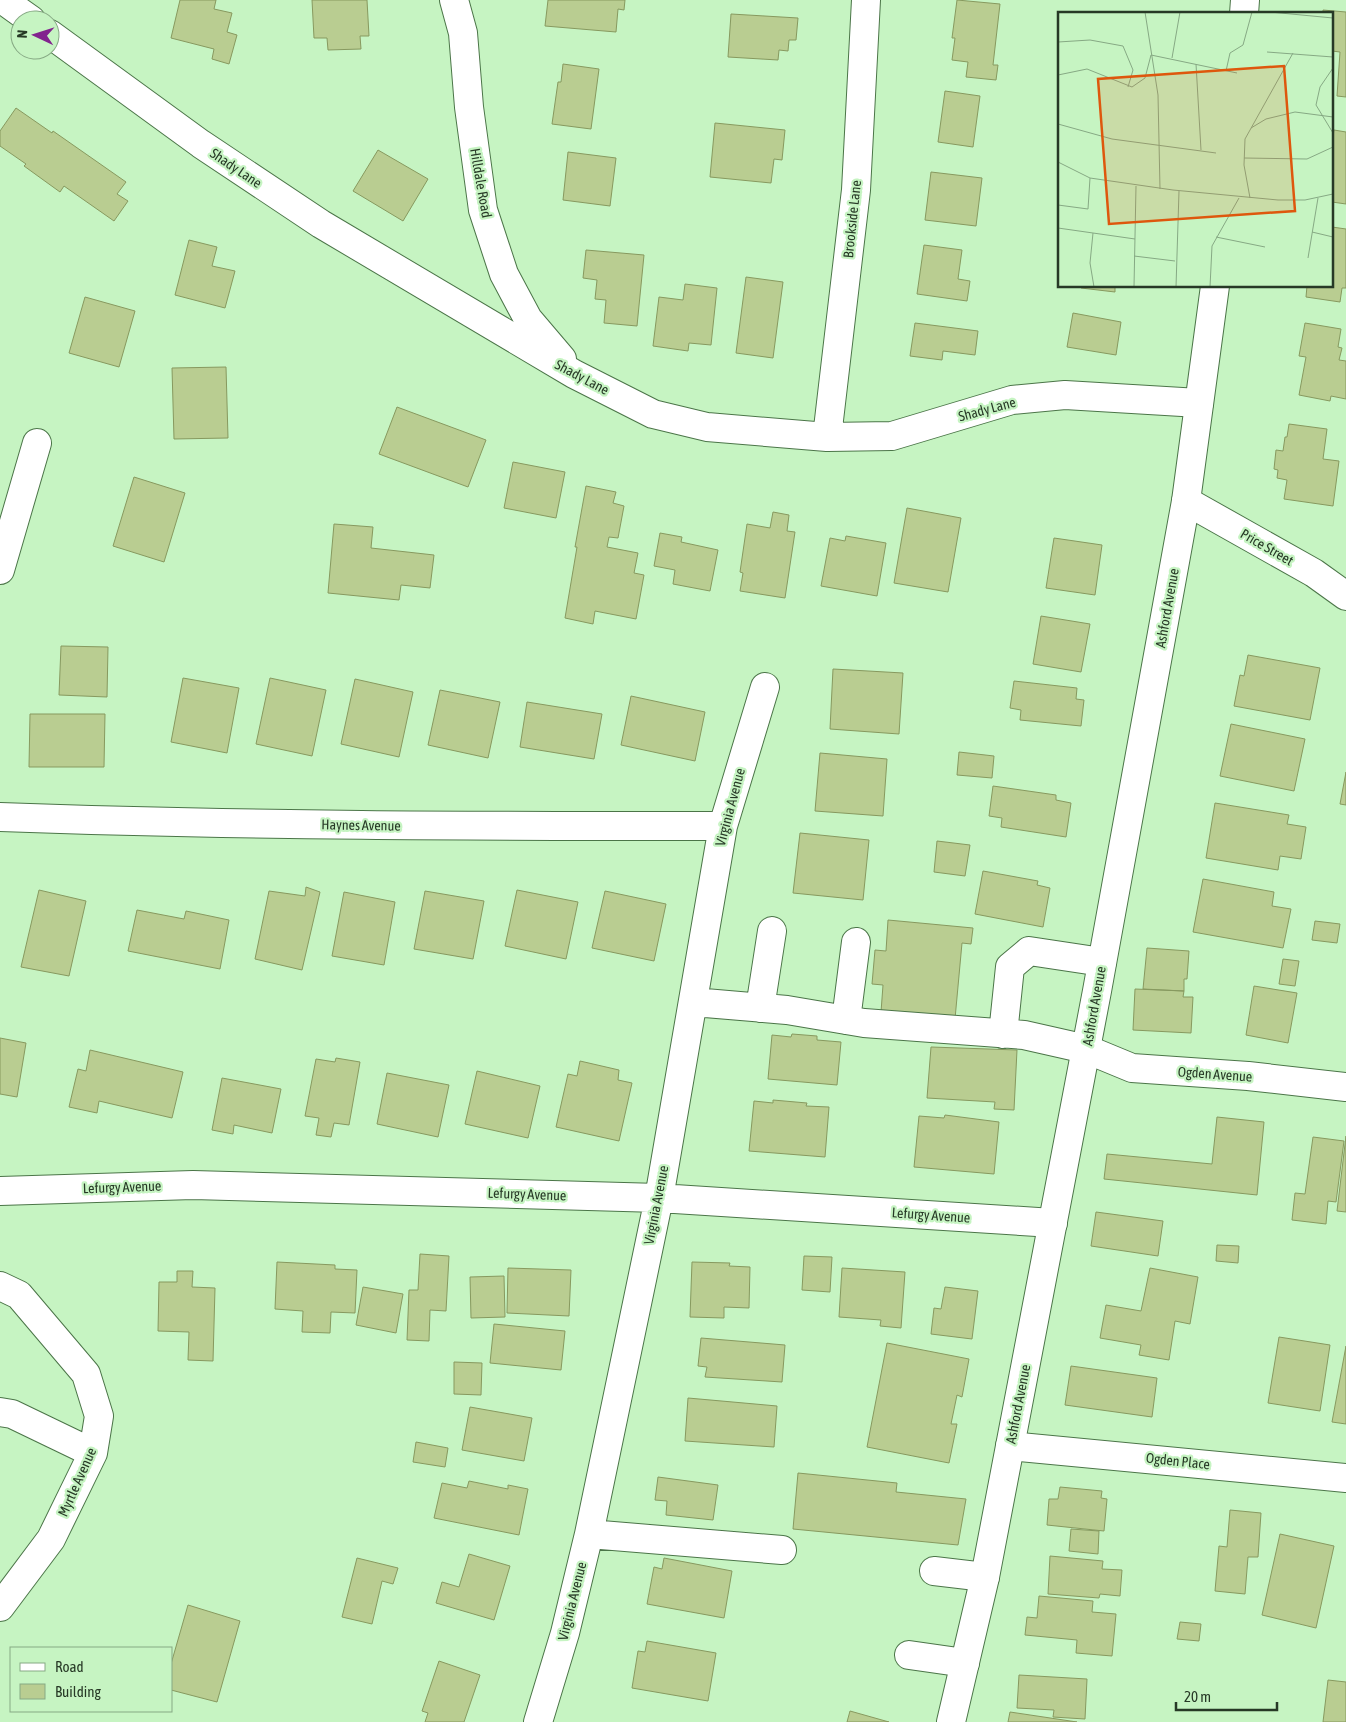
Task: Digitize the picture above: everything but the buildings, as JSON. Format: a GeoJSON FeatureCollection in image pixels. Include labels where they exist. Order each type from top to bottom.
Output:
{"type":"FeatureCollection","features":[{"type":"Feature","properties":{"kind":"street"},"geometry":{"type":"LineString","coordinates":[[4,0],[18,10]]}},
{"type":"Feature","properties":{"kind":"street","name":"Hilldale Road"},"geometry":{"type":"LineString","coordinates":[[454,0],[463,33],[469,108],[483,210],[504,274],[528,319],[574,374]]}},
{"type":"Feature","properties":{"kind":"street","name":"Brookside Lane"},"geometry":{"type":"LineString","coordinates":[[826,437],[856,190],[866,0]]}},
{"type":"Feature","properties":{"kind":"street","name":"Shady Lane"},"geometry":{"type":"LineString","coordinates":[[60,41],[201,144],[320,224],[574,374],[653,414],[707,426],[826,437],[892,436],[1012,400],[1065,395],[1199,403]]}},
{"type":"Feature","properties":{"kind":"street","name":"Ashford Avenue"},"geometry":{"type":"LineString","coordinates":[[951,1722],[985,1577],[1086,1049],[1186,501],[1215,288]]}},
{"type":"Feature","properties":{"kind":"street"},"geometry":{"type":"LineString","coordinates":[[0,570],[4,542],[37,444]]}},
{"type":"Feature","properties":{"kind":"street","name":"Price Street"},"geometry":{"type":"LineString","coordinates":[[1186,501],[1314,574],[1346,596]]}},
{"type":"Feature","properties":{"kind":"street","name":"Virginia Avenue"},"geometry":{"type":"LineString","coordinates":[[538,1722],[565,1633],[589,1534],[658,1198],[723,826],[765,687]]}},
{"type":"Feature","properties":{"kind":"street","name":"Haynes Avenue"},"geometry":{"type":"LineString","coordinates":[[0,817],[107,821],[465,826],[723,826]]}},
{"type":"Feature","properties":{"kind":"street"},"geometry":{"type":"LineString","coordinates":[[760,1008],[772,931]]}},
{"type":"Feature","properties":{"kind":"street"},"geometry":{"type":"LineString","coordinates":[[846,1020],[856,942]]}},
{"type":"Feature","properties":{"kind":"street"},"geometry":{"type":"LineString","coordinates":[[1003,1034],[1010,967],[1029,951],[1102,962]]}},
{"type":"Feature","properties":{"kind":"street","name":"Ogden Avenue"},"geometry":{"type":"LineString","coordinates":[[693,1002],[787,1010],[864,1023],[1024,1035],[1086,1049],[1132,1068],[1248,1076],[1346,1087]]}},
{"type":"Feature","properties":{"kind":"street","name":"Lefurgy Avenue"},"geometry":{"type":"LineString","coordinates":[[0,1191],[193,1185],[658,1198],[1053,1223]]}},
{"type":"Feature","properties":{"kind":"street","name":"Myrtle Avenue"},"geometry":{"type":"LineString","coordinates":[[0,1286],[20,1295],[86,1374],[99,1416],[93,1453],[51,1539],[0,1607]]}},
{"type":"Feature","properties":{"kind":"street"},"geometry":{"type":"LineString","coordinates":[[0,1412],[12,1414],[93,1453]]}},
{"type":"Feature","properties":{"kind":"street","name":"Ogden Place"},"geometry":{"type":"LineString","coordinates":[[1010,1446],[1346,1478]]}},
{"type":"Feature","properties":{"kind":"street"},"geometry":{"type":"LineString","coordinates":[[589,1534],[782,1550]]}},
{"type":"Feature","properties":{"kind":"street"},"geometry":{"type":"LineString","coordinates":[[934,1571],[985,1577]]}},
{"type":"Feature","properties":{"kind":"street"},"geometry":{"type":"LineString","coordinates":[[909,1655],[965,1663]]}}]}
